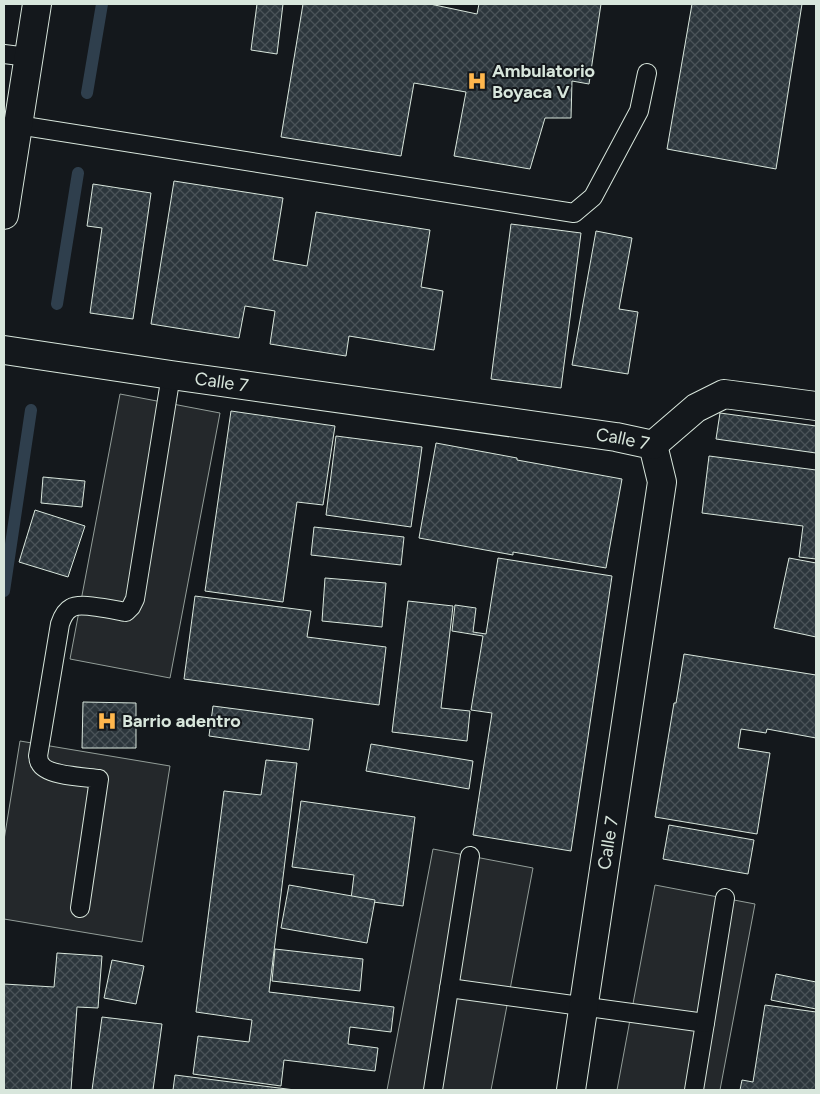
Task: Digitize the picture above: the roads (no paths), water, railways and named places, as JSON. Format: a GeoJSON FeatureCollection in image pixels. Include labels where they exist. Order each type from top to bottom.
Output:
{"type":"FeatureCollection","features":[{"type":"Feature","properties":{"kind":"street"},"geometry":{"type":"LineString","coordinates":[[4,215],[18,125],[16,56],[37,4]]}},
{"type":"Feature","properties":{"kind":"street","name":"Calle 7"},"geometry":{"type":"LineString","coordinates":[[4,350],[606,436],[653,445],[662,482],[571,1090]]}},
{"type":"Feature","properties":{"kind":"street"},"geometry":{"type":"LineString","coordinates":[[653,445],[696,408],[724,394],[816,406]]}},
{"type":"Feature","properties":{"kind":"lane"},"geometry":{"type":"LineString","coordinates":[[18,125],[574,213],[593,197],[640,110],[647,73]]}},
{"type":"Feature","properties":{"kind":"lane"},"geometry":{"type":"LineString","coordinates":[[80,908],[99,779],[54,773],[40,764],[38,756],[58,633],[64,615],[71,608],[80,605],[126,612],[135,599],[172,375]]}},
{"type":"Feature","properties":{"kind":"lane"},"geometry":{"type":"LineString","coordinates":[[433,1090],[470,856]]}},
{"type":"Feature","properties":{"kind":"lane"},"geometry":{"type":"LineString","coordinates":[[694,1090],[725,898]]}},
{"type":"Feature","properties":{"kind":"lane"},"geometry":{"type":"LineString","coordinates":[[449,988],[705,1023]]}},
{"type":"Feature","properties":{"kind":"waterway"},"geometry":{"type":"LineString","coordinates":[[87,93],[102,4]]}},
{"type":"Feature","properties":{"kind":"waterway"},"geometry":{"type":"LineString","coordinates":[[57,304],[78,173]]}},
{"type":"Feature","properties":{"kind":"waterway"},"geometry":{"type":"LineString","coordinates":[[4,591],[31,410]]}},
{"type":"Feature","properties":{"kind":"place","name":"Ambulatorio Boyaca V"},"geometry":{"type":"Point","coordinates":[477,81]}},
{"type":"Feature","properties":{"kind":"place","name":"Barrio adentro"},"geometry":{"type":"Point","coordinates":[107,721]}}]}
